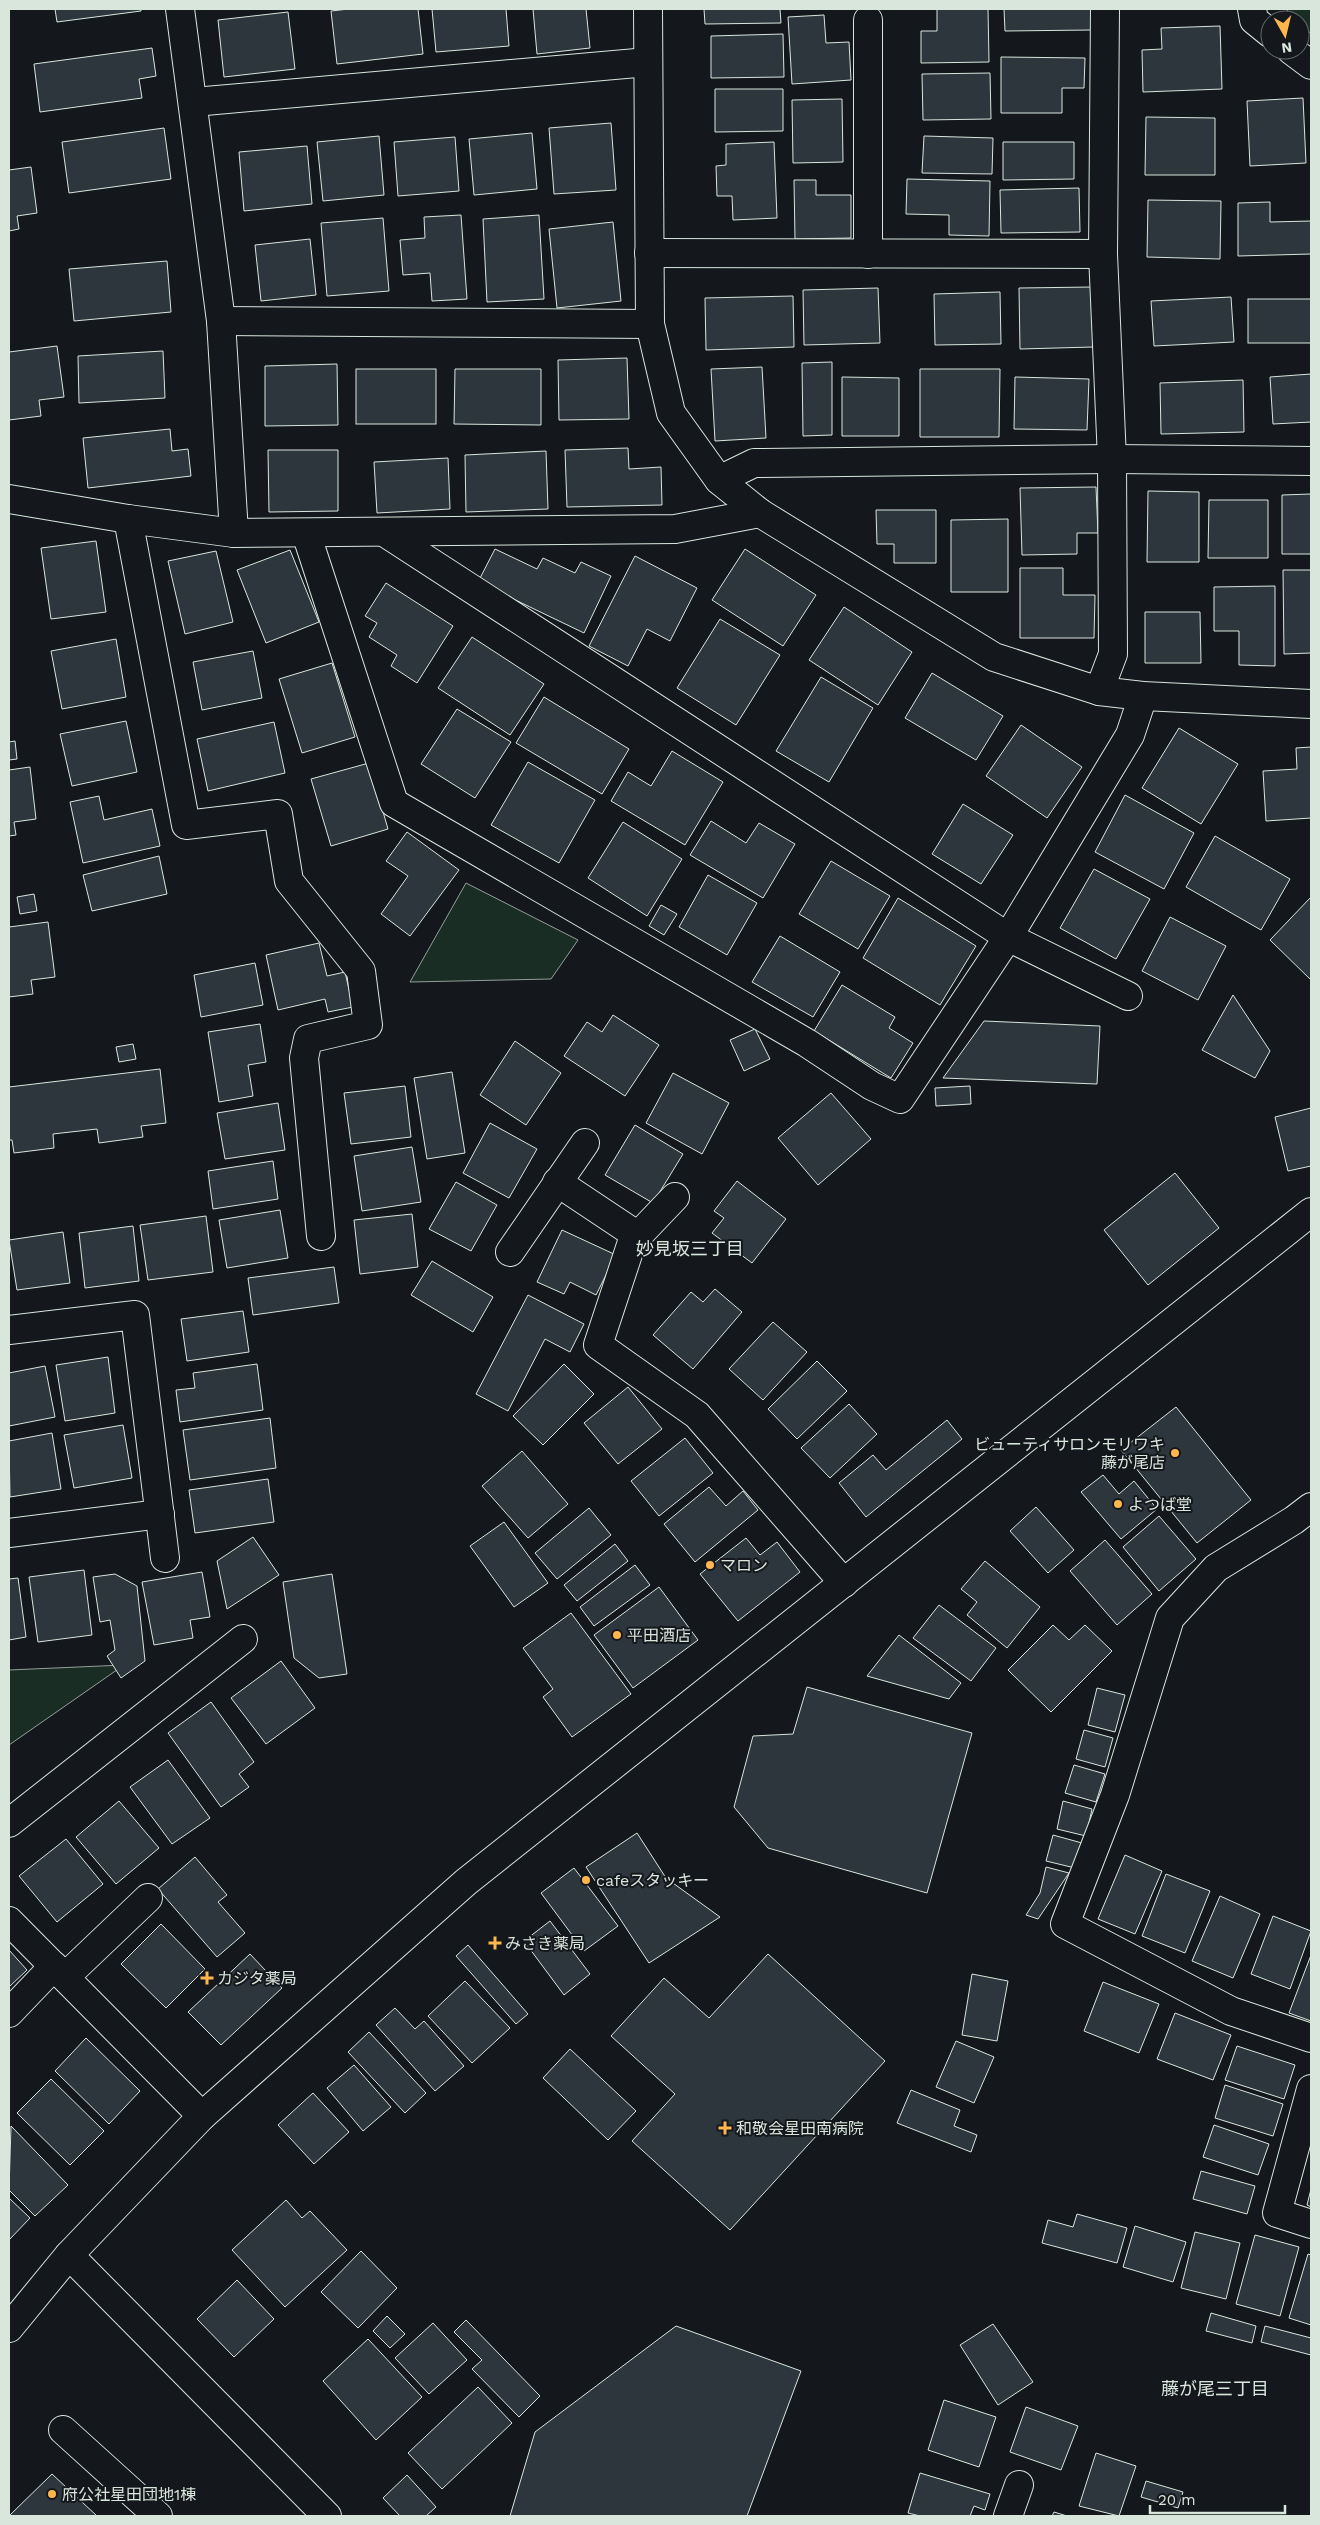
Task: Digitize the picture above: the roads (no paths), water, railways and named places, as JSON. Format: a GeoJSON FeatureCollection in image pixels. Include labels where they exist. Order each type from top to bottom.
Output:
{"type":"FeatureCollection","features":[{"type":"Feature","properties":{"kind":"street"},"geometry":{"type":"LineString","coordinates":[[180,9],[194,102],[221,321],[234,533]]}},
{"type":"Feature","properties":{"kind":"street"},"geometry":{"type":"LineString","coordinates":[[648,9],[650,324],[671,413],[719,480],[760,513],[994,657],[1099,691],[1143,696],[1311,704]]}},
{"type":"Feature","properties":{"kind":"street"},"geometry":{"type":"LineString","coordinates":[[1099,691],[1113,654],[1112,459],[1103,254],[1105,9]]}},
{"type":"Feature","properties":{"kind":"street"},"geometry":{"type":"LineString","coordinates":[[1252,9],[1254,20],[1260,25]]}},
{"type":"Feature","properties":{"kind":"street"},"geometry":{"type":"LineString","coordinates":[[868,20],[868,254]]}},
{"type":"Feature","properties":{"kind":"street"},"geometry":{"type":"LineString","coordinates":[[194,102],[648,62]]}},
{"type":"Feature","properties":{"kind":"street"},"geometry":{"type":"LineString","coordinates":[[649,253],[1103,254]]}},
{"type":"Feature","properties":{"kind":"street"},"geometry":{"type":"LineString","coordinates":[[221,321],[650,324]]}},
{"type":"Feature","properties":{"kind":"street"},"geometry":{"type":"LineString","coordinates":[[719,480],[754,463],[1112,459],[1311,461]]}},
{"type":"Feature","properties":{"kind":"street"},"geometry":{"type":"LineString","coordinates":[[9,499],[128,519],[234,533],[675,529],[760,513]]}},
{"type":"Feature","properties":{"kind":"street"},"geometry":{"type":"LineString","coordinates":[[128,519],[186,825],[278,814],[289,881],[361,971],[368,1025],[308,1039],[304,1058],[321,1236]]}},
{"type":"Feature","properties":{"kind":"street"},"geometry":{"type":"LineString","coordinates":[[384,532],[1008,937],[1128,996]]}},
{"type":"Feature","properties":{"kind":"street"},"geometry":{"type":"LineString","coordinates":[[306,533],[394,803],[807,1043],[872,1086],[900,1099],[1008,937],[1130,735],[1143,696]]}},
{"type":"Feature","properties":{"kind":"street"},"geometry":{"type":"LineString","coordinates":[[510,1252],[585,1143]]}},
{"type":"Feature","properties":{"kind":"street"},"geometry":{"type":"LineString","coordinates":[[557,1182],[638,1236]]}},
{"type":"Feature","properties":{"kind":"street"},"geometry":{"type":"LineString","coordinates":[[675,1197],[632,1242],[598,1345],[697,1415],[844,1583]]}},
{"type":"Feature","properties":{"kind":"street"},"geometry":{"type":"LineString","coordinates":[[9,2328],[69,2255],[202,2116],[466,1882],[1311,1212]]}},
{"type":"Feature","properties":{"kind":"street"},"geometry":{"type":"LineString","coordinates":[[9,1330],[135,1315],[165,1558]]}},
{"type":"Feature","properties":{"kind":"street"},"geometry":{"type":"LineString","coordinates":[[1311,1507],[1294,1520],[1216,1568],[1170,1618],[1116,1795],[1065,1924],[1231,2011],[1311,2038]]}},
{"type":"Feature","properties":{"kind":"street"},"geometry":{"type":"LineString","coordinates":[[9,1533],[160,1514]]}},
{"type":"Feature","properties":{"kind":"street"},"geometry":{"type":"LineString","coordinates":[[9,1823],[243,1639]]}},
{"type":"Feature","properties":{"kind":"street"},"geometry":{"type":"LineString","coordinates":[[9,2013],[148,1898]]}},
{"type":"Feature","properties":{"kind":"street"},"geometry":{"type":"LineString","coordinates":[[9,1921],[202,2116]]}},
{"type":"Feature","properties":{"kind":"street"},"geometry":{"type":"LineString","coordinates":[[1311,2089],[1277,2213],[1311,2224]]}},
{"type":"Feature","properties":{"kind":"street"},"geometry":{"type":"LineString","coordinates":[[69,2255],[327,2516]]}},
{"type":"Feature","properties":{"kind":"street"},"geometry":{"type":"LineString","coordinates":[[63,2430],[158,2516]]}},
{"type":"Feature","properties":{"kind":"street"},"geometry":{"type":"LineString","coordinates":[[1008,2516],[1019,2485]]}},
{"type":"Feature","properties":{"kind":"place","name":"ビューティサロンモリワキ 藤が尾店"},"geometry":{"type":"Point","coordinates":[1175,1453]}},
{"type":"Feature","properties":{"kind":"place","name":"よつば堂"},"geometry":{"type":"Point","coordinates":[1118,1504]}},
{"type":"Feature","properties":{"kind":"place","name":"マロン"},"geometry":{"type":"Point","coordinates":[710,1565]}},
{"type":"Feature","properties":{"kind":"place","name":"平田酒店"},"geometry":{"type":"Point","coordinates":[617,1635]}},
{"type":"Feature","properties":{"kind":"place","name":"cafeスタッキー"},"geometry":{"type":"Point","coordinates":[586,1880]}},
{"type":"Feature","properties":{"kind":"place","name":"みさき薬局"},"geometry":{"type":"Point","coordinates":[495,1943]}},
{"type":"Feature","properties":{"kind":"place","name":"カジタ薬局"},"geometry":{"type":"Point","coordinates":[207,1978]}},
{"type":"Feature","properties":{"kind":"place","name":"和敬会星田南病院"},"geometry":{"type":"Point","coordinates":[725,2128]}},
{"type":"Feature","properties":{"kind":"place","name":"府公社星田団地1棟"},"geometry":{"type":"Point","coordinates":[52,2494]}},
{"type":"Feature","properties":{"kind":"district","name":"妙見坂三丁目"},"geometry":{"type":"Point","coordinates":[690,1249]}},
{"type":"Feature","properties":{"kind":"district","name":"藤が尾三丁目"},"geometry":{"type":"Point","coordinates":[1215,2389]}}]}
